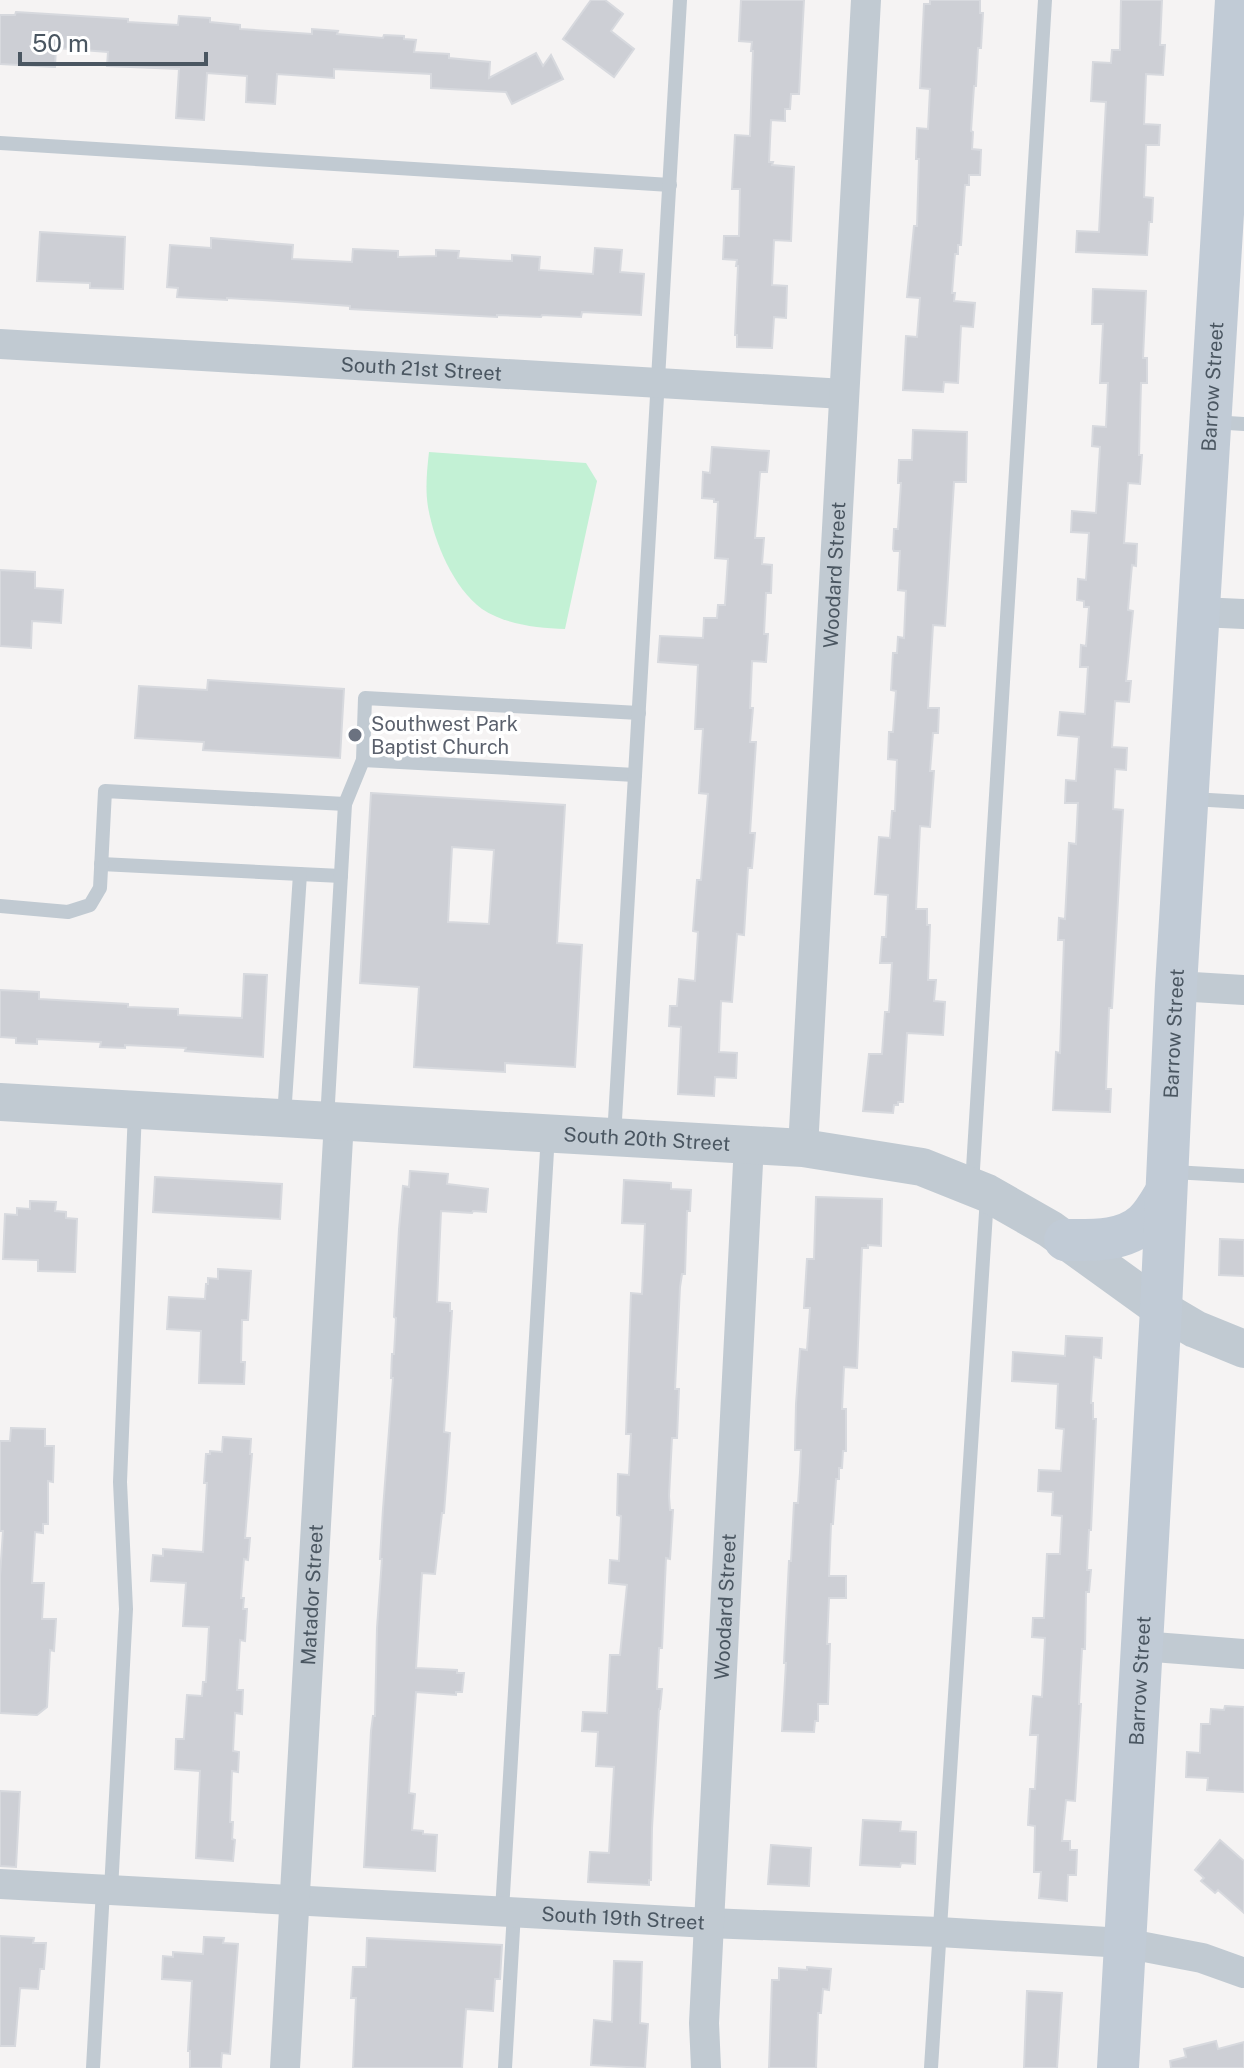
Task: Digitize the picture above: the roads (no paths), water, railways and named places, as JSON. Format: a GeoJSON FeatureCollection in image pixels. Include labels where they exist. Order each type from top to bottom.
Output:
{"type":"FeatureCollection","features":[{"type":"Feature","properties":{"kind":"main road","name":"Barrow Street"},"geometry":{"type":"LineString","coordinates":[[1118,2068],[1199,612],[1227,423],[1237,80],[1236,0]]}},
{"type":"Feature","properties":{"kind":"main road"},"geometry":{"type":"LineString","coordinates":[[1065,1240],[1114,1238],[1131,1232],[1145,1223],[1167,1182]]}},
{"type":"Feature","properties":{"kind":"street","name":"Woodard Street"},"geometry":{"type":"LineString","coordinates":[[803,1148],[866,0]]}},
{"type":"Feature","properties":{"kind":"street","name":"South 21st Street"},"geometry":{"type":"LineString","coordinates":[[0,344],[844,394]]}},
{"type":"Feature","properties":{"kind":"street"},"geometry":{"type":"LineString","coordinates":[[1199,612],[1244,614]]}},
{"type":"Feature","properties":{"kind":"street"},"geometry":{"type":"LineString","coordinates":[[1176,986],[1244,990]]}},
{"type":"Feature","properties":{"kind":"street","name":"South 20th Street"},"geometry":{"type":"LineString","coordinates":[[0,1102],[749,1144],[803,1148],[922,1167],[980,1190],[1050,1229],[1161,1309],[1195,1329],[1244,1349]]}},
{"type":"Feature","properties":{"kind":"street","name":"Matador Street"},"geometry":{"type":"LineString","coordinates":[[285,2068],[333,1121]]}},
{"type":"Feature","properties":{"kind":"street","name":"Woodard Street"},"geometry":{"type":"LineString","coordinates":[[706,2068],[704,2023],[749,1144]]}},
{"type":"Feature","properties":{"kind":"street"},"geometry":{"type":"LineString","coordinates":[[1141,1646],[1244,1654]]}},
{"type":"Feature","properties":{"kind":"street","name":"South 19th Street"},"geometry":{"type":"LineString","coordinates":[[0,1884],[1124,1943],[1202,1958],[1244,1973]]}},
{"type":"Feature","properties":{"kind":"lane"},"geometry":{"type":"LineString","coordinates":[[614,1137],[680,0]]}},
{"type":"Feature","properties":{"kind":"lane"},"geometry":{"type":"LineString","coordinates":[[931,2068],[1045,0]]}},
{"type":"Feature","properties":{"kind":"lane"},"geometry":{"type":"LineString","coordinates":[[0,143],[670,185]]}},
{"type":"Feature","properties":{"kind":"lane"},"geometry":{"type":"LineString","coordinates":[[333,1121],[345,804],[363,760],[365,698],[639,713]]}},
{"type":"Feature","properties":{"kind":"lane"},"geometry":{"type":"LineString","coordinates":[[363,760],[635,775]]}},
{"type":"Feature","properties":{"kind":"lane"},"geometry":{"type":"LineString","coordinates":[[0,906],[68,912],[90,905],[100,888],[105,791],[345,804]]}},
{"type":"Feature","properties":{"kind":"lane"},"geometry":{"type":"LineString","coordinates":[[1187,799],[1244,802]]}},
{"type":"Feature","properties":{"kind":"lane"},"geometry":{"type":"LineString","coordinates":[[101,864],[341,876]]}},
{"type":"Feature","properties":{"kind":"lane"},"geometry":{"type":"LineString","coordinates":[[284,1118],[300,874]]}},
{"type":"Feature","properties":{"kind":"lane"},"geometry":{"type":"LineString","coordinates":[[93,2068],[126,1609],[120,1482],[135,1109]]}},
{"type":"Feature","properties":{"kind":"lane"},"geometry":{"type":"LineString","coordinates":[[505,2068],[508,1912],[548,1133]]}},
{"type":"Feature","properties":{"kind":"lane"},"geometry":{"type":"LineString","coordinates":[[1167,1182],[1244,1176]]}},
{"type":"Feature","properties":{"kind":"place","name":"Southwest Park Baptist Church"},"geometry":{"type":"Point","coordinates":[355,735]}}]}
